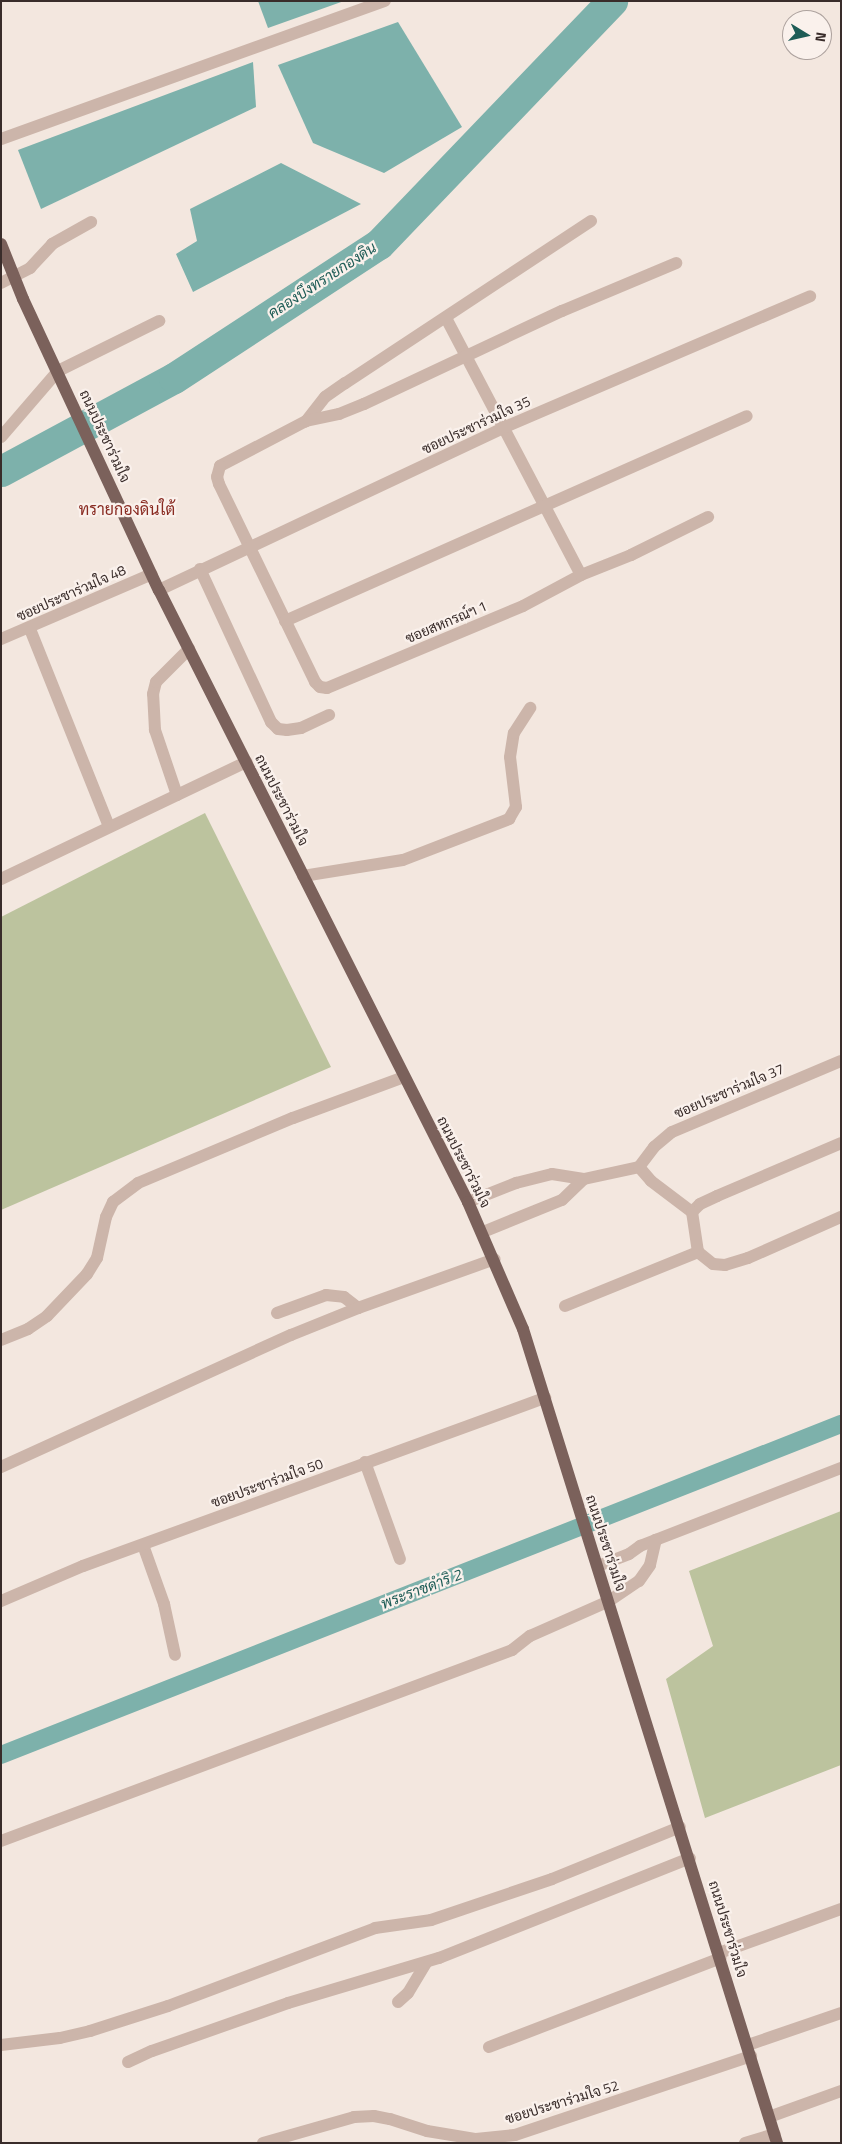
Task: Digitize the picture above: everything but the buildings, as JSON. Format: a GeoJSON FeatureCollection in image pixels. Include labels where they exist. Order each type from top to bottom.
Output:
{"type":"FeatureCollection","features":[{"type":"Feature","properties":{"kind":"main road","name":"ถนนประชาร่วมใจ"},"geometry":{"type":"LineString","coordinates":[[1,244],[159,590],[483,1232],[524,1329],[575,1498],[690,1858],[776,2138]]}},
{"type":"Feature","properties":{"kind":"street"},"geometry":{"type":"LineString","coordinates":[[1,138],[384,1]]}},
{"type":"Feature","properties":{"kind":"street"},"geometry":{"type":"LineString","coordinates":[[306,421],[325,397],[345,382],[446,318],[591,221]]}},
{"type":"Feature","properties":{"kind":"street"},"geometry":{"type":"LineString","coordinates":[[1,283],[30,268],[52,244],[91,222]]}},
{"type":"Feature","properties":{"kind":"street"},"geometry":{"type":"LineString","coordinates":[[676,263],[466,354],[364,404],[339,414],[306,421],[220,466],[217,477],[219,484],[284,621],[747,416]]}},
{"type":"Feature","properties":{"kind":"street","name":"ซอยประชาร่วมใจ 35"},"geometry":{"type":"LineString","coordinates":[[159,590],[200,569],[505,427],[810,296]]}},
{"type":"Feature","properties":{"kind":"street"},"geometry":{"type":"LineString","coordinates":[[446,318],[505,427],[581,575]]}},
{"type":"Feature","properties":{"kind":"street"},"geometry":{"type":"LineString","coordinates":[[1,437],[58,371],[159,321]]}},
{"type":"Feature","properties":{"kind":"street","name":"ซอยสหกรณ์ฯ 1"},"geometry":{"type":"LineString","coordinates":[[284,621],[315,682],[320,687],[332,688],[522,606],[581,575],[631,555],[708,517]]}},
{"type":"Feature","properties":{"kind":"street"},"geometry":{"type":"LineString","coordinates":[[200,569],[272,722],[278,728],[287,730],[302,728],[329,715]]}},
{"type":"Feature","properties":{"kind":"street","name":"ซอยประชาร่วมใจ 48"},"geometry":{"type":"LineString","coordinates":[[1,639],[152,574]]}},
{"type":"Feature","properties":{"kind":"street"},"geometry":{"type":"LineString","coordinates":[[30,628],[109,827]]}},
{"type":"Feature","properties":{"kind":"street"},"geometry":{"type":"LineString","coordinates":[[178,794],[155,730],[153,694],[156,682],[189,649]]}},
{"type":"Feature","properties":{"kind":"street"},"geometry":{"type":"LineString","coordinates":[[303,876],[403,860],[509,819],[516,807],[510,757],[514,733],[530,708]]}},
{"type":"Feature","properties":{"kind":"street"},"geometry":{"type":"LineString","coordinates":[[1,879],[246,762]]}},
{"type":"Feature","properties":{"kind":"street","name":"ซอยประชาร่วมใจ 37"},"geometry":{"type":"LineString","coordinates":[[639,1167],[654,1147],[672,1132],[841,1061]]}},
{"type":"Feature","properties":{"kind":"street"},"geometry":{"type":"LineString","coordinates":[[1,1340],[28,1328],[48,1316],[88,1274],[97,1258],[106,1217],[113,1202],[138,1182],[293,1118],[404,1076]]}},
{"type":"Feature","properties":{"kind":"street"},"geometry":{"type":"LineString","coordinates":[[692,1212],[700,1204],[717,1196],[841,1143]]}},
{"type":"Feature","properties":{"kind":"street"},"geometry":{"type":"LineString","coordinates":[[468,1202],[516,1183],[552,1174],[584,1180],[639,1167],[651,1181],[692,1212],[698,1252],[713,1264],[725,1265],[748,1258],[841,1217]]}},
{"type":"Feature","properties":{"kind":"street"},"geometry":{"type":"LineString","coordinates":[[483,1232],[562,1200],[584,1180]]}},
{"type":"Feature","properties":{"kind":"street"},"geometry":{"type":"LineString","coordinates":[[565,1306],[698,1252]]}},
{"type":"Feature","properties":{"kind":"street"},"geometry":{"type":"LineString","coordinates":[[1,1466],[71,1436],[209,1370],[358,1308],[495,1259]]}},
{"type":"Feature","properties":{"kind":"street"},"geometry":{"type":"LineString","coordinates":[[277,1313],[326,1295],[344,1297],[358,1308]]}},
{"type":"Feature","properties":{"kind":"street","name":"ซอยประชาร่วมใจ 50"},"geometry":{"type":"LineString","coordinates":[[1,1601],[83,1566],[364,1462],[545,1398]]}},
{"type":"Feature","properties":{"kind":"street"},"geometry":{"type":"LineString","coordinates":[[364,1462],[400,1559]]}},
{"type":"Feature","properties":{"kind":"street"},"geometry":{"type":"LineString","coordinates":[[598,1566],[656,1540],[841,1468]]}},
{"type":"Feature","properties":{"kind":"street"},"geometry":{"type":"LineString","coordinates":[[1,1841],[512,1650],[530,1636],[609,1601],[639,1581],[650,1565],[656,1540]]}},
{"type":"Feature","properties":{"kind":"street"},"geometry":{"type":"LineString","coordinates":[[143,1545],[164,1604],[175,1655]]}},
{"type":"Feature","properties":{"kind":"street"},"geometry":{"type":"LineString","coordinates":[[1,2045],[60,2038],[90,2031],[168,2006],[375,1928],[431,1920],[552,1879],[680,1827]]}},
{"type":"Feature","properties":{"kind":"street"},"geometry":{"type":"LineString","coordinates":[[128,2062],[152,2051],[288,2003],[426,1962],[690,1858]]}},
{"type":"Feature","properties":{"kind":"street"},"geometry":{"type":"LineString","coordinates":[[489,2047],[841,1909]]}},
{"type":"Feature","properties":{"kind":"street"},"geometry":{"type":"LineString","coordinates":[[398,2002],[408,1993],[426,1962]]}},
{"type":"Feature","properties":{"kind":"street","name":"ซอยประชาร่วมใจ 52"},"geometry":{"type":"LineString","coordinates":[[263,2143],[354,2117],[374,2116],[427,2131],[476,2139],[515,2135],[750,2050],[841,2013]]}},
{"type":"Feature","properties":{"kind":"street"},"geometry":{"type":"LineString","coordinates":[[770,2117],[841,2092]]}},
{"type":"Feature","properties":{"kind":"street"},"geometry":{"type":"LineString","coordinates":[[745,2143],[776,2138]]}},
{"type":"Feature","properties":{"kind":"green space"},"geometry":{"type":"Polygon","coordinates":[[[205,813],[331,1067],[1,1210],[1,917],[205,813]]]}},
{"type":"Feature","properties":{"kind":"green space"},"geometry":{"type":"Polygon","coordinates":[[[841,1511],[841,1765],[705,1818],[666,1679],[713,1646],[689,1571],[841,1511]]]}},
{"type":"Feature","properties":{"kind":"water"},"geometry":{"type":"Polygon","coordinates":[[[258,1],[344,1],[268,28],[258,1]]]}},
{"type":"Feature","properties":{"kind":"water"},"geometry":{"type":"Polygon","coordinates":[[[398,22],[462,127],[384,173],[313,143],[278,65],[398,22]]]}},
{"type":"Feature","properties":{"kind":"water"},"geometry":{"type":"Polygon","coordinates":[[[253,62],[256,107],[41,209],[18,150],[253,62]]]}},
{"type":"Feature","properties":{"kind":"water"},"geometry":{"type":"Polygon","coordinates":[[[281,163],[361,204],[193,292],[176,254],[197,241],[190,209],[281,163]]]}},
{"type":"Feature","properties":{"kind":"waterway","name":"คลองบึงทรายกองดิน"},"geometry":{"type":"LineString","coordinates":[[1,471],[174,378],[379,244],[612,1]]}},
{"type":"Feature","properties":{"kind":"waterway","name":"พระราชดำริ 2"},"geometry":{"type":"LineString","coordinates":[[1,1755],[841,1424]]}},
{"type":"Feature","properties":{"kind":"district","name":"ทรายกองดินใต้"},"geometry":{"type":"Point","coordinates":[127,509]}}]}
